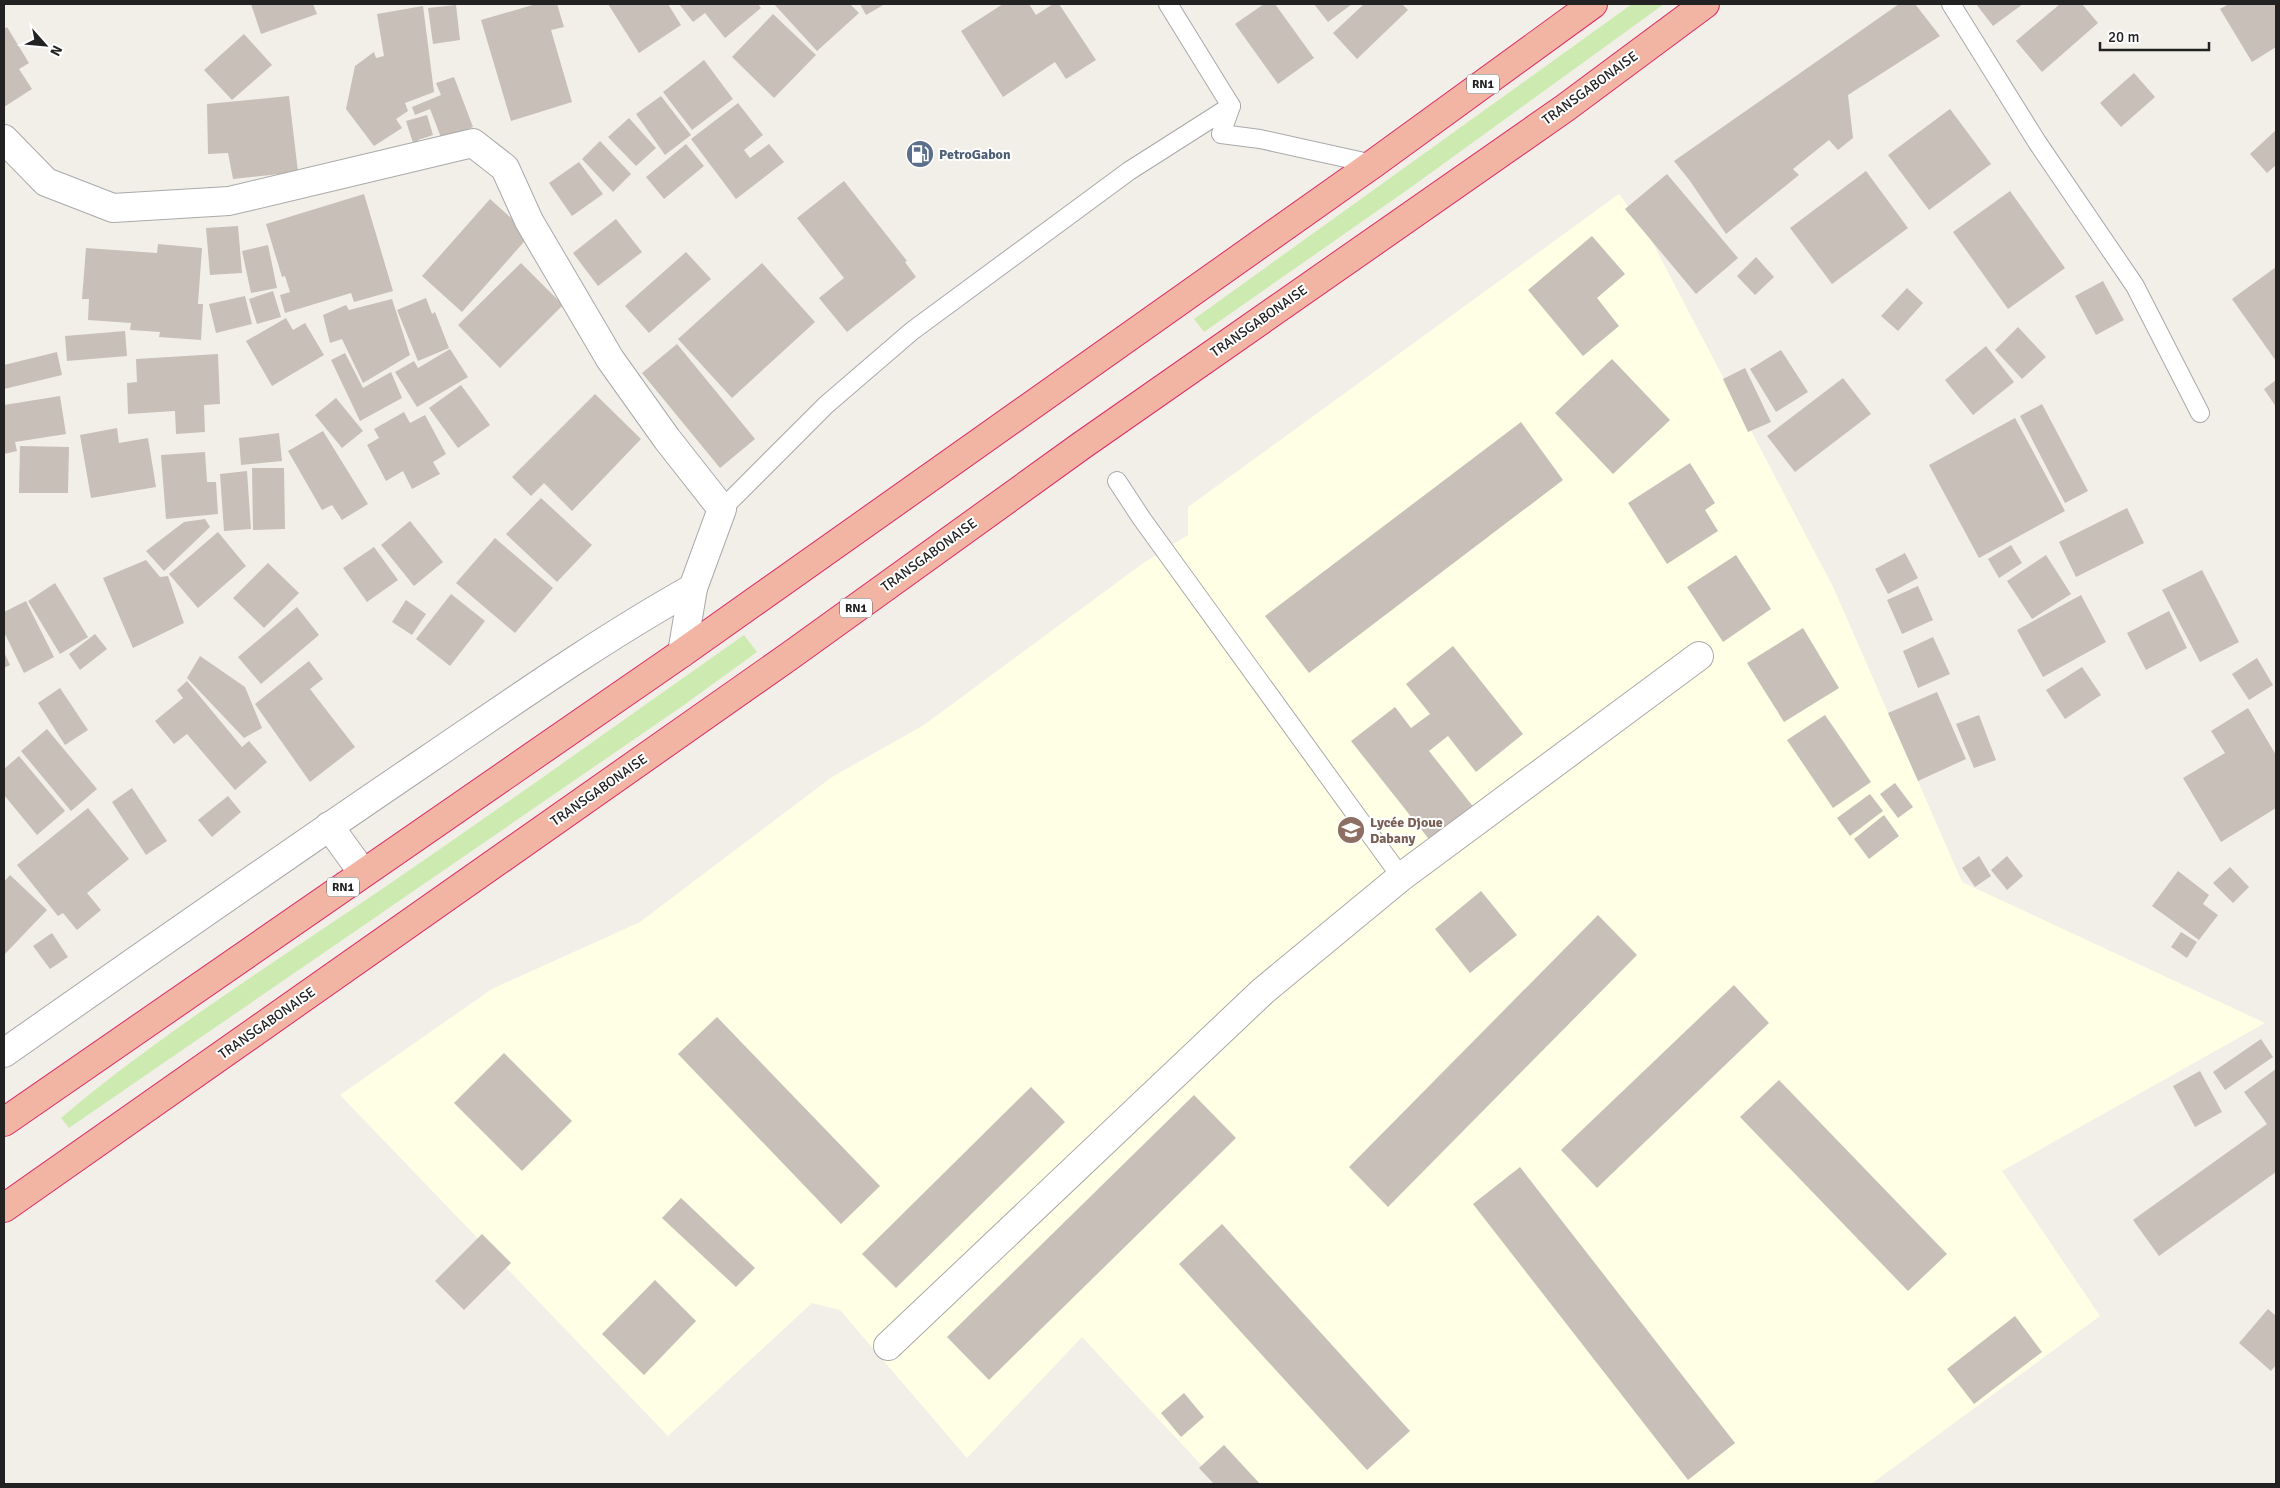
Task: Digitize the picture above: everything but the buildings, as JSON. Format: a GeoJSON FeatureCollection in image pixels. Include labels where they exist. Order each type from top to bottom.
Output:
{"type":"FeatureCollection","features":[{"type":"Feature","properties":{"kind":"highway","name":"RN1"},"geometry":{"type":"LineString","coordinates":[[4,1122],[682,653],[1373,164],[1592,4]]}},
{"type":"Feature","properties":{"kind":"highway","name":"TRANSGABONAISE"},"geometry":{"type":"LineString","coordinates":[[4,1208],[791,655],[1081,446],[1557,113],[1705,4]]}},
{"type":"Feature","properties":{"kind":"street"},"geometry":{"type":"LineString","coordinates":[[4,139],[46,182],[112,208],[228,201],[473,143],[505,168],[529,221],[610,359],[667,439],[722,509],[693,588],[682,653]]}},
{"type":"Feature","properties":{"kind":"street"},"geometry":{"type":"LineString","coordinates":[[4,1053],[329,826],[628,625],[693,588]]}},
{"type":"Feature","properties":{"kind":"street"},"geometry":{"type":"LineString","coordinates":[[888,1346],[1263,991],[1400,877],[1699,656]]}},
{"type":"Feature","properties":{"kind":"street"},"geometry":{"type":"LineString","coordinates":[[329,826],[363,872]]}},
{"type":"Feature","properties":{"kind":"lane"},"geometry":{"type":"LineString","coordinates":[[1168,4],[1231,106]]}},
{"type":"Feature","properties":{"kind":"lane"},"geometry":{"type":"LineString","coordinates":[[1951,4],[2037,142],[2135,286],[2200,414]]}},
{"type":"Feature","properties":{"kind":"lane"},"geometry":{"type":"LineString","coordinates":[[1231,106],[1221,134],[1260,139],[1373,164]]}},
{"type":"Feature","properties":{"kind":"lane"},"geometry":{"type":"LineString","coordinates":[[722,509],[826,405],[912,331],[1129,170],[1231,106]]}},
{"type":"Feature","properties":{"kind":"lane"},"geometry":{"type":"LineString","coordinates":[[1117,481],[1142,519],[1400,877]]}},
{"type":"Feature","properties":{"kind":"shaded area","name":"Lycée Djoue Dabany"},"geometry":{"type":"Polygon","coordinates":[[[1619,194],[1648,234],[1834,589],[1962,882],[2265,1023],[2002,1171],[2100,1316],[1871,1484],[1219,1484],[1082,1337],[967,1458],[840,1310],[812,1303],[668,1436],[340,1095],[492,989],[640,922],[832,777],[924,725],[1142,564],[1188,535],[1188,507],[1619,194]]]}},
{"type":"Feature","properties":{"kind":"green space"},"geometry":{"type":"Polygon","coordinates":[[[1632,4],[1664,4],[1410,188],[1204,332],[1194,319],[1632,4]]]}},
{"type":"Feature","properties":{"kind":"green space"},"geometry":{"type":"Polygon","coordinates":[[[744,635],[757,652],[684,705],[69,1128],[61,1118],[138,1057],[218,999],[382,889],[744,635]]]}},
{"type":"Feature","properties":{"kind":"place","name":"PetroGabon"},"geometry":{"type":"Point","coordinates":[920,154]}},
{"type":"Feature","properties":{"kind":"place","name":"Lycée Djoue Dabany"},"geometry":{"type":"Point","coordinates":[1351,830]}}]}
